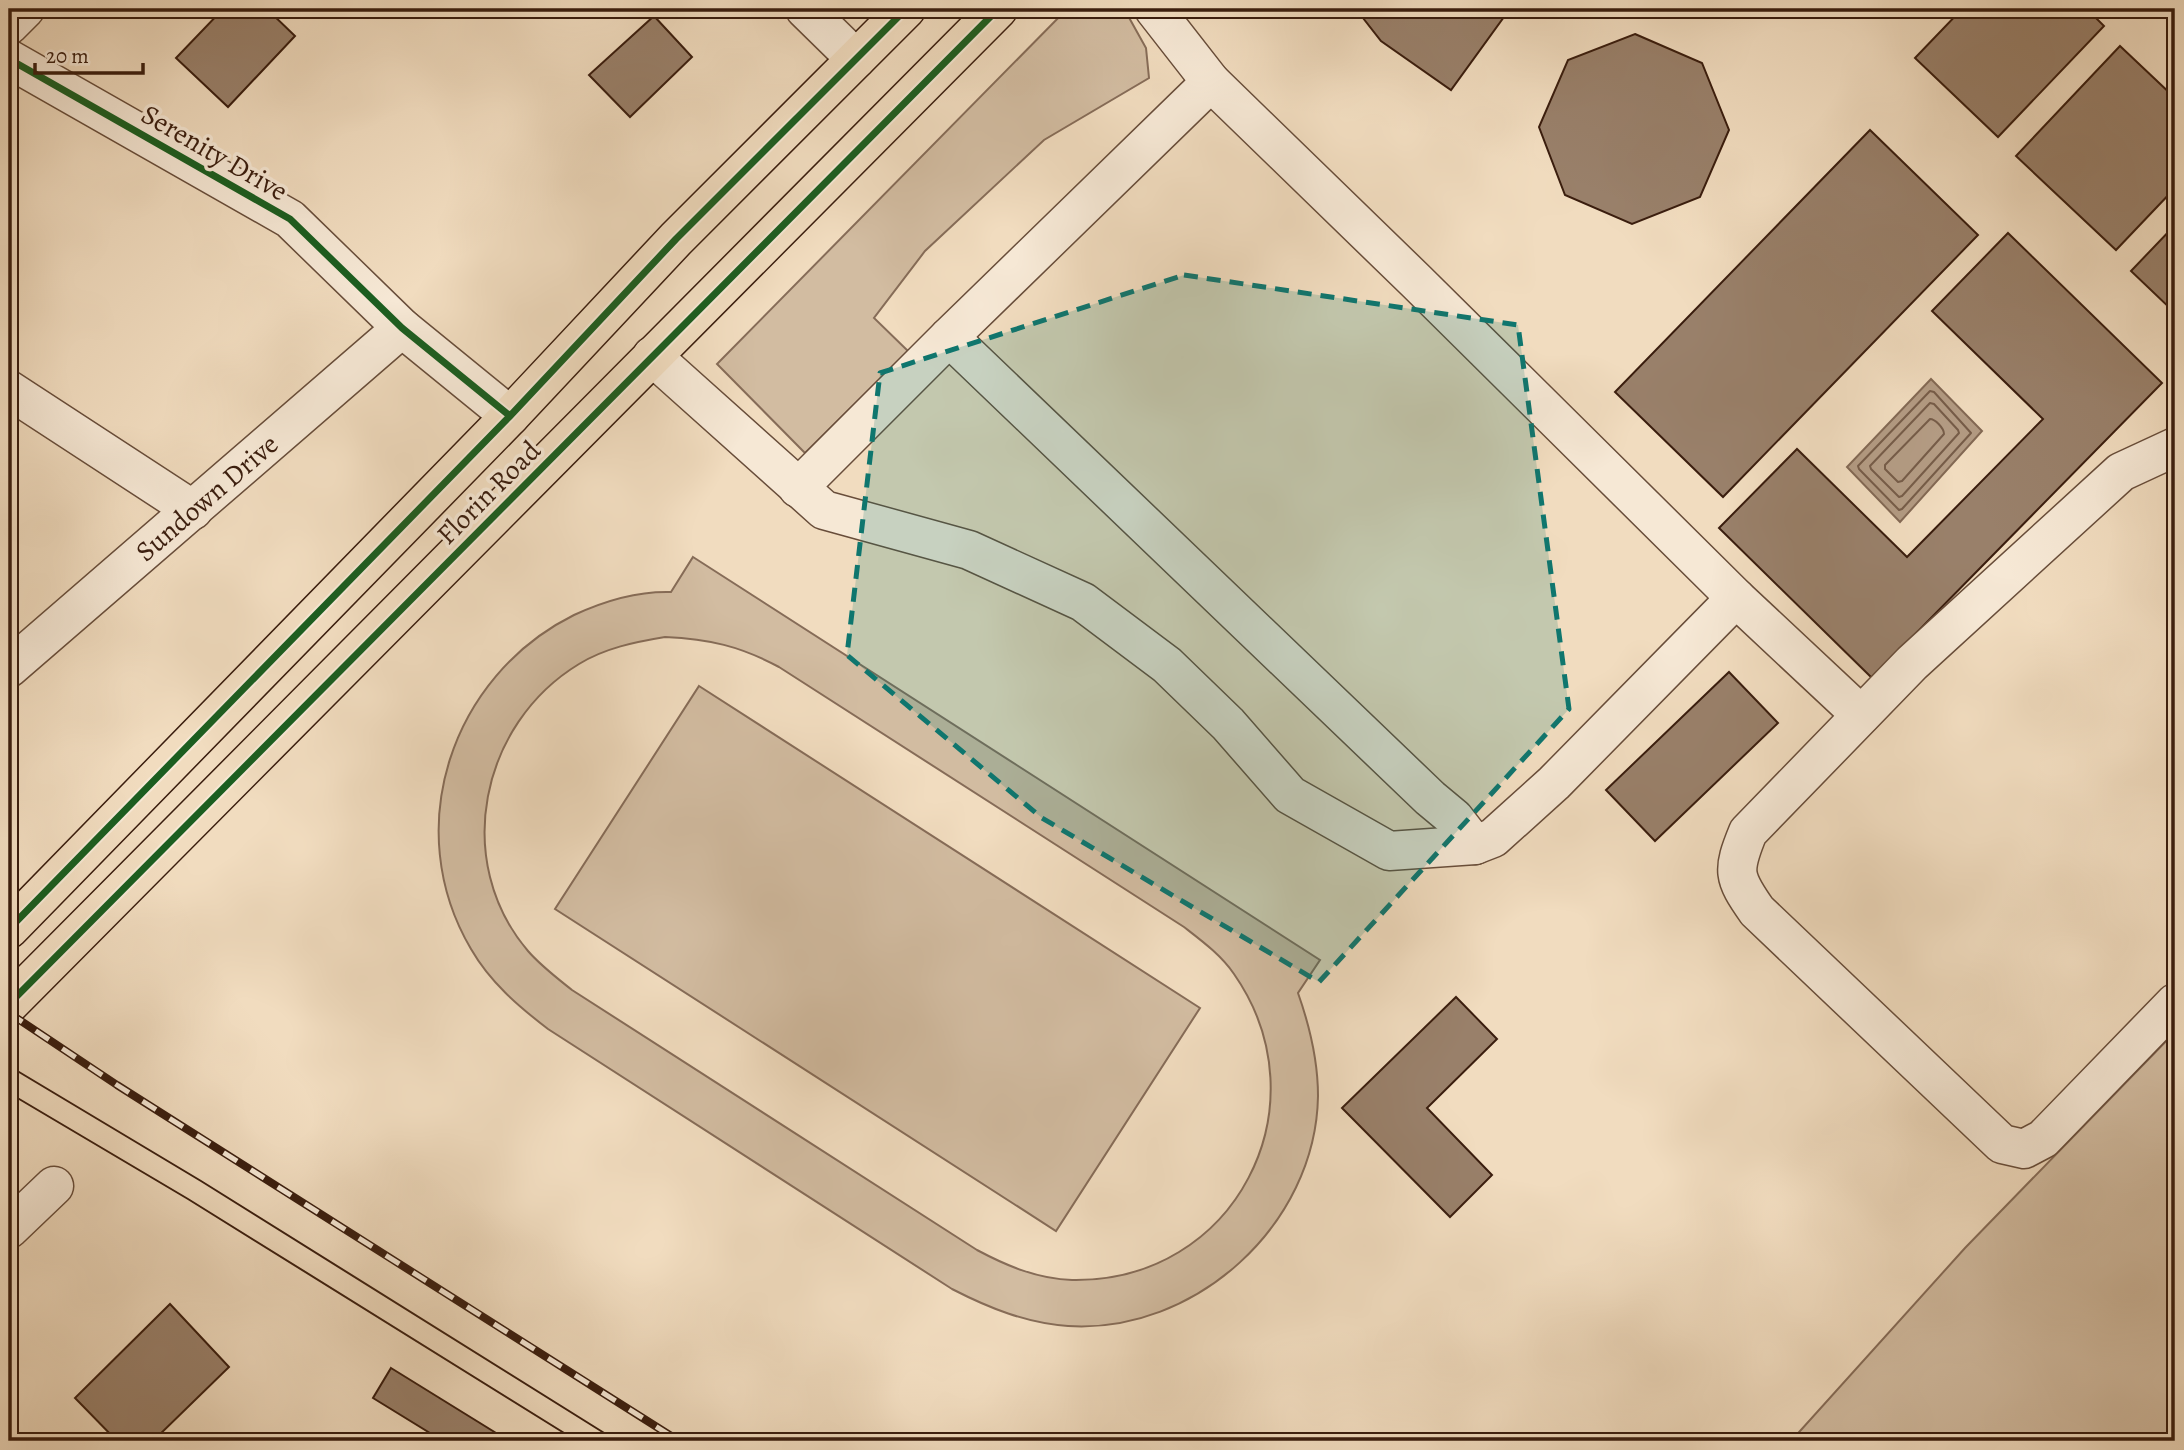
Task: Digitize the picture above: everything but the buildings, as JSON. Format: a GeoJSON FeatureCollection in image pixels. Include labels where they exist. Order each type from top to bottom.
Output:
{"type":"FeatureCollection","features":[{"type":"Feature","properties":{"kind":"main road","name":"Florin Road"},"geometry":{"type":"LineString","coordinates":[[9,929],[510,416],[676,239],[906,9]]}},
{"type":"Feature","properties":{"kind":"main road","name":"Florin Road"},"geometry":{"type":"LineString","coordinates":[[9,1004],[998,9]]}},
{"type":"Feature","properties":{"kind":"main road"},"geometry":{"type":"LineString","coordinates":[[502,508],[510,416]]}},
{"type":"Feature","properties":{"kind":"street"},"geometry":{"type":"LineString","coordinates":[[9,25],[25,9]]}},
{"type":"Feature","properties":{"kind":"street"},"geometry":{"type":"LineString","coordinates":[[805,9],[856,59]]}},
{"type":"Feature","properties":{"kind":"street"},"geometry":{"type":"LineString","coordinates":[[1163,12],[1211,82],[1736,598],[1861,715]]}},
{"type":"Feature","properties":{"kind":"street","name":"Serenity Drive"},"geometry":{"type":"LineString","coordinates":[[9,59],[290,219],[402,327],[510,416]]}},
{"type":"Feature","properties":{"kind":"street"},"geometry":{"type":"LineString","coordinates":[[798,488],[948,337],[1211,82]]}},
{"type":"Feature","properties":{"kind":"street","name":"Sundown Drive"},"geometry":{"type":"LineString","coordinates":[[9,668],[402,327]]}},
{"type":"Feature","properties":{"kind":"street"},"geometry":{"type":"LineString","coordinates":[[948,337],[1454,818],[1475,845]]}},
{"type":"Feature","properties":{"kind":"street"},"geometry":{"type":"LineString","coordinates":[[652,356],[824,510],[968,550],[1083,603],[1167,665],[1228,724],[1290,794],[1389,851],[1475,845],[1493,838],[1553,783],[1736,598]]}},
{"type":"Feature","properties":{"kind":"street"},"geometry":{"type":"LineString","coordinates":[[9,390],[193,510]]}},
{"type":"Feature","properties":{"kind":"street"},"geometry":{"type":"LineString","coordinates":[[2175,447],[2121,472],[1912,663],[1748,832],[1738,858],[1739,884],[1757,911],[2002,1144],[2024,1149],[2043,1139],[2175,1003]]}},
{"type":"Feature","properties":{"kind":"street"},"geometry":{"type":"LineString","coordinates":[[9,1229],[54,1186]]}},
{"type":"Feature","properties":{"kind":"highlighted area"},"geometry":{"type":"Polygon","coordinates":[[[1184,275],[1518,325],[1569,709],[1319,982],[1042,818],[847,655],[880,373],[1184,275]]]}},
{"type":"Feature","properties":{"kind":"shaded area"},"geometry":{"type":"Polygon","coordinates":[[[1067,9],[1120,9],[1127,14],[1146,48],[1149,78],[1044,140],[925,251],[874,318],[908,351],[805,453],[717,364],[1067,9]]]}},
{"type":"Feature","properties":{"kind":"shaded area"},"geometry":{"type":"Polygon","coordinates":[[[693,557],[1320,960],[1298,993],[1310,1031],[1317,1070],[1318,1096],[1312,1143],[1296,1187],[1272,1228],[1240,1262],[1202,1291],[1160,1312],[1115,1324],[1052,1324],[994,1308],[952,1289],[548,1029],[496,983],[471,949],[450,903],[440,855],[440,807],[450,760],[469,716],[496,676],[531,642],[574,615],[621,598],[671,592],[693,557]],[[665,637],[631,644],[599,654],[579,664],[545,690],[519,722],[499,758],[488,797],[485,837],[490,877],[504,916],[528,951],[572,990],[977,1250],[1011,1266],[1047,1277],[1072,1280],[1130,1273],[1179,1252],[1219,1219],[1249,1178],[1266,1130],[1270,1078],[1260,1025],[1234,974],[1223,961],[1184,927],[779,667],[737,649],[665,637]]]}},
{"type":"Feature","properties":{"kind":"shaded area"},"geometry":{"type":"Polygon","coordinates":[[[699,686],[1200,1008],[1056,1231],[555,909],[699,686]]]}},
{"type":"Feature","properties":{"kind":"shaded area"},"geometry":{"type":"Polygon","coordinates":[[[2175,1032],[2175,1441],[1791,1441],[1965,1248],[2175,1032]]]}},
{"type":"Feature","properties":{"kind":"water"},"geometry":{"type":"Polygon","coordinates":[[[1931,379],[1982,431],[1900,522],[1847,467],[1931,379]]]}},
{"type":"Feature","properties":{"kind":"tram line"},"geometry":{"type":"LineString","coordinates":[[9,1066],[201,1181],[617,1441]]}},
{"type":"Feature","properties":{"kind":"tram line"},"geometry":{"type":"LineString","coordinates":[[9,1093],[188,1199],[577,1441]]}},
{"type":"Feature","properties":{"kind":"railway"},"geometry":{"type":"LineString","coordinates":[[9,1013],[117,1085],[679,1441]]}},
{"type":"Feature","properties":{"kind":"cycle path"},"geometry":{"type":"LineString","coordinates":[[9,929],[510,416],[676,239],[906,9]]}},
{"type":"Feature","properties":{"kind":"cycle path"},"geometry":{"type":"LineString","coordinates":[[9,1004],[998,9]]}},
{"type":"Feature","properties":{"kind":"cycle path"},"geometry":{"type":"LineString","coordinates":[[9,59],[290,219],[402,328],[510,416]]}}]}
